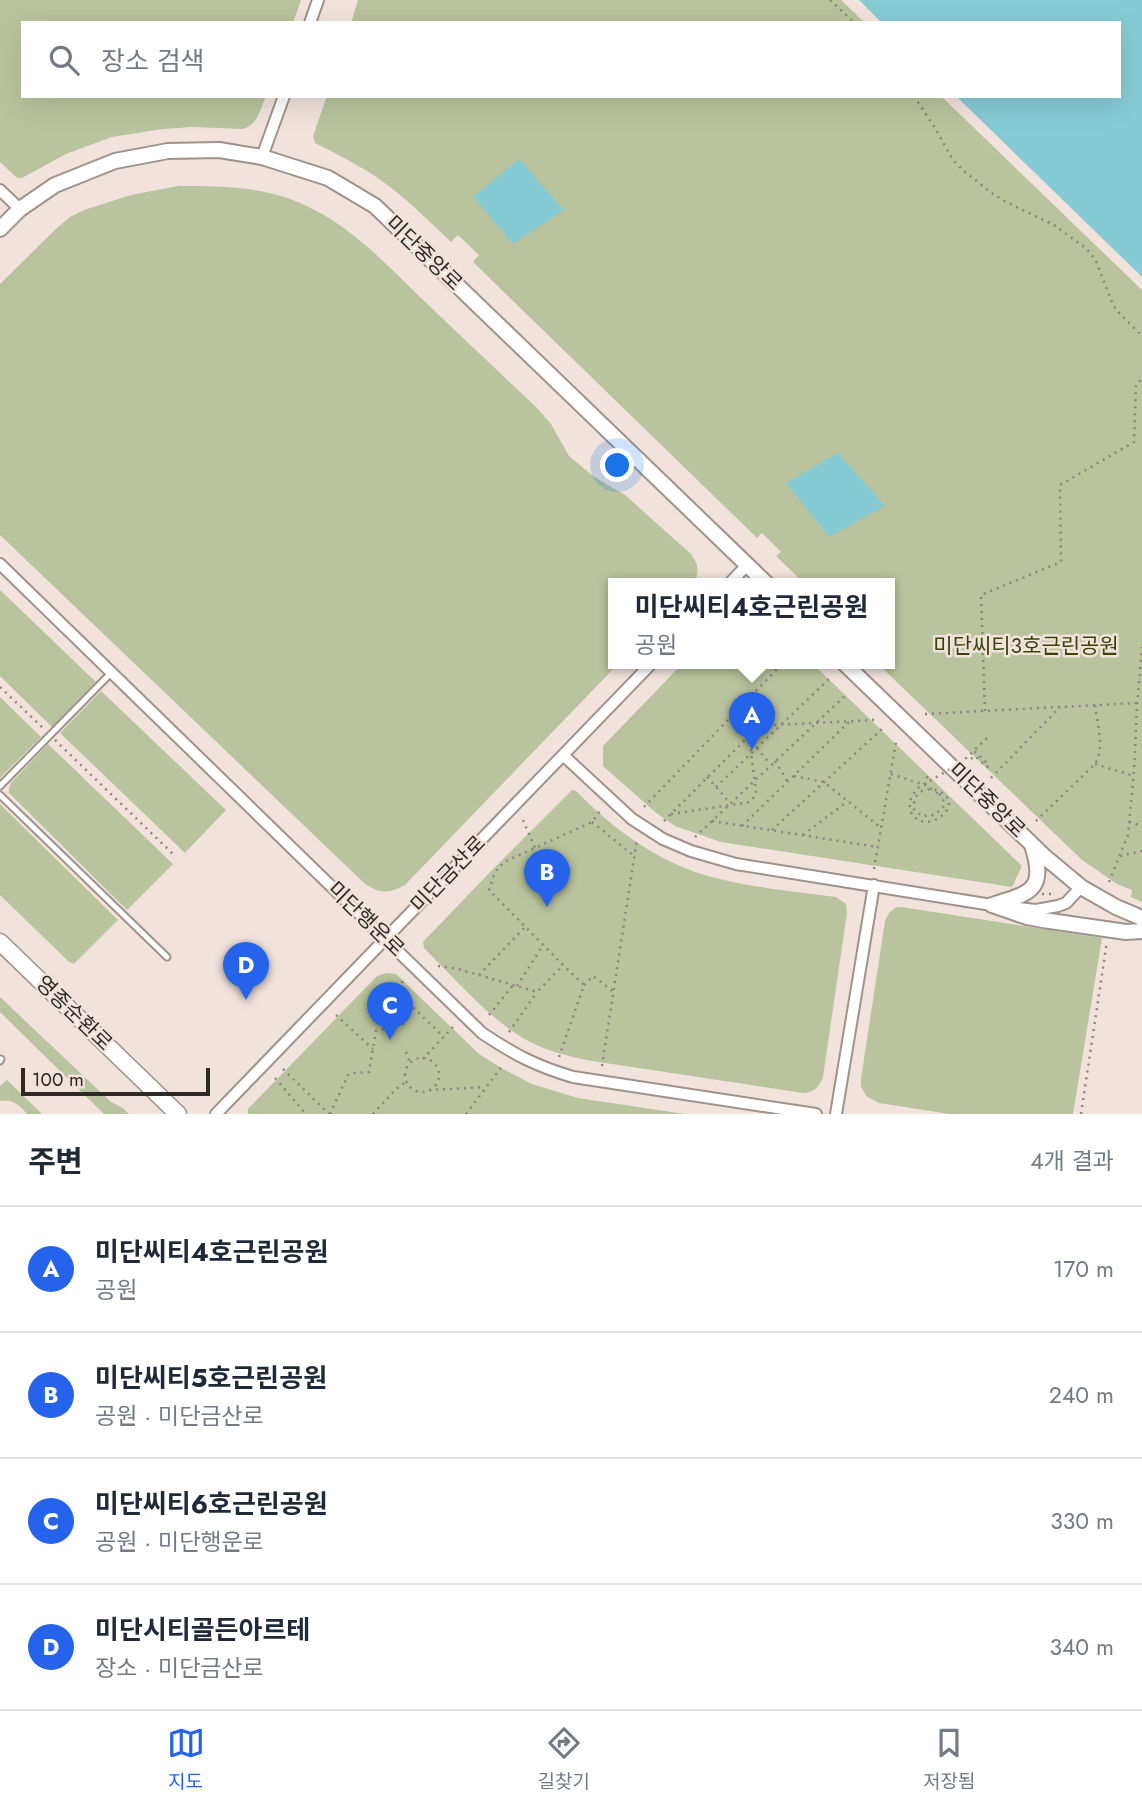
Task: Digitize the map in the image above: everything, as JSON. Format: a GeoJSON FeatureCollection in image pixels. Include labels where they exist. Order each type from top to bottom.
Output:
{"type":"FeatureCollection","features":[{"type":"Feature","properties":{"kind":"main road","name":"영종순환로"},"geometry":{"type":"LineString","coordinates":[[0,943],[178,1114]]}},
{"type":"Feature","properties":{"kind":"street"},"geometry":{"type":"LineString","coordinates":[[311,21],[318,0]]}},
{"type":"Feature","properties":{"kind":"street"},"geometry":{"type":"LineString","coordinates":[[262,158],[283,98]]}},
{"type":"Feature","properties":{"kind":"street","name":"미단중앙로"},"geometry":{"type":"LineString","coordinates":[[0,229],[20,209],[55,185],[115,161],[168,151],[219,150],[262,158],[328,178],[375,206],[761,578]]}},
{"type":"Feature","properties":{"kind":"street"},"geometry":{"type":"LineString","coordinates":[[0,190],[20,209]]}},
{"type":"Feature","properties":{"kind":"street","name":"미단행운로"},"geometry":{"type":"LineString","coordinates":[[0,564],[482,1032],[511,1053],[543,1068],[573,1077],[816,1114]]}},
{"type":"Feature","properties":{"kind":"street"},"geometry":{"type":"LineString","coordinates":[[735,578],[748,564]]}},
{"type":"Feature","properties":{"kind":"street","name":"미단금산로"},"geometry":{"type":"LineString","coordinates":[[216,1114],[646,669]]}},
{"type":"Feature","properties":{"kind":"street","name":"미단중앙로"},"geometry":{"type":"LineString","coordinates":[[850,669],[1032,844],[1081,887],[1142,918]]}},
{"type":"Feature","properties":{"kind":"street"},"geometry":{"type":"LineString","coordinates":[[563,755],[632,819],[663,839],[736,864],[1036,910],[1066,902],[1081,887]]}},
{"type":"Feature","properties":{"kind":"street"},"geometry":{"type":"LineString","coordinates":[[992,905],[1024,895],[1035,885],[1038,874],[1032,844]]}},
{"type":"Feature","properties":{"kind":"street"},"geometry":{"type":"LineString","coordinates":[[836,1114],[874,885]]}},
{"type":"Feature","properties":{"kind":"street"},"geometry":{"type":"LineString","coordinates":[[992,905],[1043,920],[1125,932],[1142,931]]}},
{"type":"Feature","properties":{"kind":"lane"},"geometry":{"type":"LineString","coordinates":[[0,786],[112,672]]}},
{"type":"Feature","properties":{"kind":"lane"},"geometry":{"type":"LineString","coordinates":[[0,794],[167,957]]}},
{"type":"Feature","properties":{"kind":"path"},"geometry":{"type":"LineString","coordinates":[[830,0],[853,21]]}},
{"type":"Feature","properties":{"kind":"path"},"geometry":{"type":"LineString","coordinates":[[915,98],[953,160],[964,171],[990,192],[1054,225],[1087,249],[1096,261],[1113,305],[1142,336]]}},
{"type":"Feature","properties":{"kind":"path"},"geometry":{"type":"LineString","coordinates":[[985,711],[981,595],[1061,562],[1060,485],[1134,442],[1136,384],[1142,379]]}},
{"type":"Feature","properties":{"kind":"path"},"geometry":{"type":"LineString","coordinates":[[1109,882],[1128,835],[1142,647]]}},
{"type":"Feature","properties":{"kind":"path"},"geometry":{"type":"LineString","coordinates":[[644,807],[777,669]]}},
{"type":"Feature","properties":{"kind":"path"},"geometry":{"type":"LineString","coordinates":[[716,787],[830,678]]}},
{"type":"Feature","properties":{"kind":"path"},"geometry":{"type":"LineString","coordinates":[[0,687],[174,855]]}},
{"type":"Feature","properties":{"kind":"path"},"geometry":{"type":"LineString","coordinates":[[695,837],[847,694]]}},
{"type":"Feature","properties":{"kind":"path"},"geometry":{"type":"LineString","coordinates":[[925,714],[1138,703]]}},
{"type":"Feature","properties":{"kind":"path"},"geometry":{"type":"LineString","coordinates":[[1036,821],[1098,759],[1100,750],[1095,705]]}},
{"type":"Feature","properties":{"kind":"path"},"geometry":{"type":"LineString","coordinates":[[991,778],[1060,707]]}},
{"type":"Feature","properties":{"kind":"path"},"geometry":{"type":"LineString","coordinates":[[671,814],[750,802],[755,796],[748,730],[753,726],[874,720]]}},
{"type":"Feature","properties":{"kind":"path"},"geometry":{"type":"LineString","coordinates":[[742,826],[850,722]]}},
{"type":"Feature","properties":{"kind":"path"},"geometry":{"type":"LineString","coordinates":[[772,830],[882,729]]}},
{"type":"Feature","properties":{"kind":"path"},"geometry":{"type":"LineString","coordinates":[[664,821],[749,736]]}},
{"type":"Feature","properties":{"kind":"path"},"geometry":{"type":"LineString","coordinates":[[891,774],[925,785],[939,794],[943,798],[940,811],[935,815],[922,816],[914,810],[918,795],[922,792],[936,789],[946,795],[948,807],[936,820],[919,820],[911,813],[910,798],[919,788],[961,764],[987,738]]}},
{"type":"Feature","properties":{"kind":"path"},"geometry":{"type":"LineString","coordinates":[[874,869],[896,742]]}},
{"type":"Feature","properties":{"kind":"path"},"geometry":{"type":"LineString","coordinates":[[757,748],[771,765]]}},
{"type":"Feature","properties":{"kind":"path"},"geometry":{"type":"LineString","coordinates":[[971,759],[975,756],[987,767],[989,765],[973,750]]}},
{"type":"Feature","properties":{"kind":"path"},"geometry":{"type":"LineString","coordinates":[[775,761],[788,782]]}},
{"type":"Feature","properties":{"kind":"path"},"geometry":{"type":"LineString","coordinates":[[1095,764],[1134,775]]}},
{"type":"Feature","properties":{"kind":"path"},"geometry":{"type":"LineString","coordinates":[[925,785],[928,773]]}},
{"type":"Feature","properties":{"kind":"path"},"geometry":{"type":"LineString","coordinates":[[707,776],[729,805]]}},
{"type":"Feature","properties":{"kind":"path"},"geometry":{"type":"LineString","coordinates":[[794,776],[824,782],[881,828]]}},
{"type":"Feature","properties":{"kind":"path"},"geometry":{"type":"LineString","coordinates":[[802,835],[848,801]]}},
{"type":"Feature","properties":{"kind":"path"},"geometry":{"type":"LineString","coordinates":[[584,985],[489,890],[495,872],[504,862],[592,822],[600,811]]}},
{"type":"Feature","properties":{"kind":"path"},"geometry":{"type":"LineString","coordinates":[[523,820],[535,848]]}},
{"type":"Feature","properties":{"kind":"path"},"geometry":{"type":"LineString","coordinates":[[711,821],[878,847]]}},
{"type":"Feature","properties":{"kind":"path"},"geometry":{"type":"LineString","coordinates":[[592,822],[634,856]]}},
{"type":"Feature","properties":{"kind":"path"},"geometry":{"type":"LineString","coordinates":[[1129,822],[1142,825]]}},
{"type":"Feature","properties":{"kind":"path"},"geometry":{"type":"LineString","coordinates":[[602,1066],[636,839]]}},
{"type":"Feature","properties":{"kind":"path"},"geometry":{"type":"LineString","coordinates":[[1120,856],[1142,851]]}},
{"type":"Feature","properties":{"kind":"path"},"geometry":{"type":"LineString","coordinates":[[1036,891],[1041,894],[1056,893],[1057,899]]}},
{"type":"Feature","properties":{"kind":"path"},"geometry":{"type":"LineString","coordinates":[[479,975],[525,927]]}},
{"type":"Feature","properties":{"kind":"path"},"geometry":{"type":"LineString","coordinates":[[1081,1114],[1108,936]]}},
{"type":"Feature","properties":{"kind":"path"},"geometry":{"type":"LineString","coordinates":[[489,1016],[543,945]]}},
{"type":"Feature","properties":{"kind":"path"},"geometry":{"type":"LineString","coordinates":[[509,1032],[537,992],[563,965]]}},
{"type":"Feature","properties":{"kind":"path"},"geometry":{"type":"LineString","coordinates":[[438,966],[458,969],[537,992]]}},
{"type":"Feature","properties":{"kind":"path"},"geometry":{"type":"LineString","coordinates":[[559,1057],[584,985],[593,976],[614,992]]}},
{"type":"Feature","properties":{"kind":"path"},"geometry":{"type":"LineString","coordinates":[[282,1069],[330,1114],[348,1075],[369,1072],[376,1031],[403,1024],[402,977]]}},
{"type":"Feature","properties":{"kind":"path"},"geometry":{"type":"LineString","coordinates":[[403,998],[444,1037]]}},
{"type":"Feature","properties":{"kind":"path"},"geometry":{"type":"LineString","coordinates":[[335,1015],[373,1049]]}},
{"type":"Feature","properties":{"kind":"path"},"geometry":{"type":"LineString","coordinates":[[423,1059],[453,1027]]}},
{"type":"Feature","properties":{"kind":"path"},"geometry":{"type":"LineString","coordinates":[[405,1052],[410,1063]]}},
{"type":"Feature","properties":{"kind":"path"},"geometry":{"type":"LineString","coordinates":[[429,1090],[435,1086],[438,1079],[435,1066],[423,1059],[410,1063],[405,1075],[406,1082],[415,1091],[486,1087]]}},
{"type":"Feature","properties":{"kind":"path"},"geometry":{"type":"LineString","coordinates":[[466,1114],[503,1065]]}},
{"type":"Feature","properties":{"kind":"path"},"geometry":{"type":"LineString","coordinates":[[275,1078],[306,1114]]}},
{"type":"Feature","properties":{"kind":"path"},"geometry":{"type":"LineString","coordinates":[[373,1114],[406,1082]]}},
{"type":"Feature","properties":{"kind":"green space"},"geometry":{"type":"Polygon","coordinates":[[[0,0],[301,0],[294,21],[21,21],[21,98],[265,98],[255,120],[243,129],[192,127],[112,137],[66,154],[22,178],[17,178],[0,162],[0,0]]]}},
{"type":"Feature","properties":{"kind":"green space"},"geometry":{"type":"Polygon","coordinates":[[[358,0],[841,0],[863,21],[352,21],[358,0]]]}},
{"type":"Feature","properties":{"kind":"green space","name":"미단씨티3호근린공원"},"geometry":{"type":"Polygon","coordinates":[[[326,98],[943,98],[1142,290],[1142,902],[1131,897],[1132,890],[1117,884],[1082,860],[883,669],[895,669],[895,578],[799,578],[776,556],[781,552],[762,533],[757,538],[473,262],[479,255],[458,235],[451,242],[389,186],[359,166],[315,143],[313,136],[326,98]]]}},
{"type":"Feature","properties":{"kind":"green space"},"geometry":{"type":"Polygon","coordinates":[[[178,186],[255,190],[285,197],[334,221],[379,257],[538,409],[551,424],[569,456],[593,476],[625,495],[691,554],[697,565],[696,578],[608,578],[608,669],[613,669],[405,885],[394,890],[379,891],[363,882],[0,535],[0,284],[70,217],[131,195],[178,186]]]}},
{"type":"Feature","properties":{"kind":"green space"},"geometry":{"type":"Polygon","coordinates":[[[0,590],[96,682],[52,727],[0,676],[0,590]]]}},
{"type":"Feature","properties":{"kind":"green space"},"geometry":{"type":"Polygon","coordinates":[[[677,669],[818,669],[1022,866],[1012,887],[721,842],[675,826],[655,812],[603,766],[603,746],[677,669]]]}},
{"type":"Feature","properties":{"kind":"green space"},"geometry":{"type":"Polygon","coordinates":[[[101,691],[226,810],[185,853],[60,733],[101,691]]]}},
{"type":"Feature","properties":{"kind":"green space"},"geometry":{"type":"Polygon","coordinates":[[[0,697],[41,737],[0,778],[0,697]]]}},
{"type":"Feature","properties":{"kind":"green space"},"geometry":{"type":"Polygon","coordinates":[[[48,744],[173,864],[127,910],[9,793],[11,783],[48,744]]]}},
{"type":"Feature","properties":{"kind":"green space"},"geometry":{"type":"Polygon","coordinates":[[[572,790],[642,846],[679,866],[734,882],[836,897],[846,904],[847,913],[823,1077],[816,1089],[803,1093],[592,1061],[545,1049],[502,1024],[424,948],[423,942],[572,790]]]}},
{"type":"Feature","properties":{"kind":"green space"},"geometry":{"type":"Polygon","coordinates":[[[0,804],[118,920],[74,964],[0,895],[0,804]]]}},
{"type":"Feature","properties":{"kind":"green space"},"geometry":{"type":"Polygon","coordinates":[[[896,907],[1102,938],[1073,1114],[949,1114],[879,1103],[866,1096],[861,1079],[885,921],[896,907]]]}},
{"type":"Feature","properties":{"kind":"green space"},"geometry":{"type":"Polygon","coordinates":[[[396,974],[479,1054],[532,1084],[578,1098],[685,1114],[248,1114],[248,1109],[377,976],[396,974]]]}},
{"type":"Feature","properties":{"kind":"green space"},"geometry":{"type":"Polygon","coordinates":[[[0,997],[111,1102],[129,1114],[104,1114],[0,1012],[0,997]]]}},
{"type":"Feature","properties":{"kind":"green space"},"geometry":{"type":"Polygon","coordinates":[[[7,1080],[42,1114],[27,1114],[15,1103],[0,1101],[0,1086],[7,1080]]]}},
{"type":"Feature","properties":{"kind":"water"},"geometry":{"type":"Polygon","coordinates":[[[859,0],[1142,0],[1142,277],[958,98],[1121,98],[1121,21],[880,21],[859,0]]]}},
{"type":"Feature","properties":{"kind":"water"},"geometry":{"type":"Polygon","coordinates":[[[519,159],[564,210],[513,244],[473,197],[519,159]]]}},
{"type":"Feature","properties":{"kind":"water"},"geometry":{"type":"Polygon","coordinates":[[[838,453],[885,506],[829,537],[786,483],[838,453]]]}},
{"type":"Feature","properties":{"kind":"place","name":"미단씨티4호근린공원"},"geometry":{"type":"Point","coordinates":[752,750]}},
{"type":"Feature","properties":{"kind":"place","name":"미단씨티5호근린공원"},"geometry":{"type":"Point","coordinates":[547,907]}},
{"type":"Feature","properties":{"kind":"place","name":"미단시티골든아르테"},"geometry":{"type":"Point","coordinates":[246,1000]}},
{"type":"Feature","properties":{"kind":"place","name":"미단씨티6호근린공원"},"geometry":{"type":"Point","coordinates":[390,1040]}}]}
